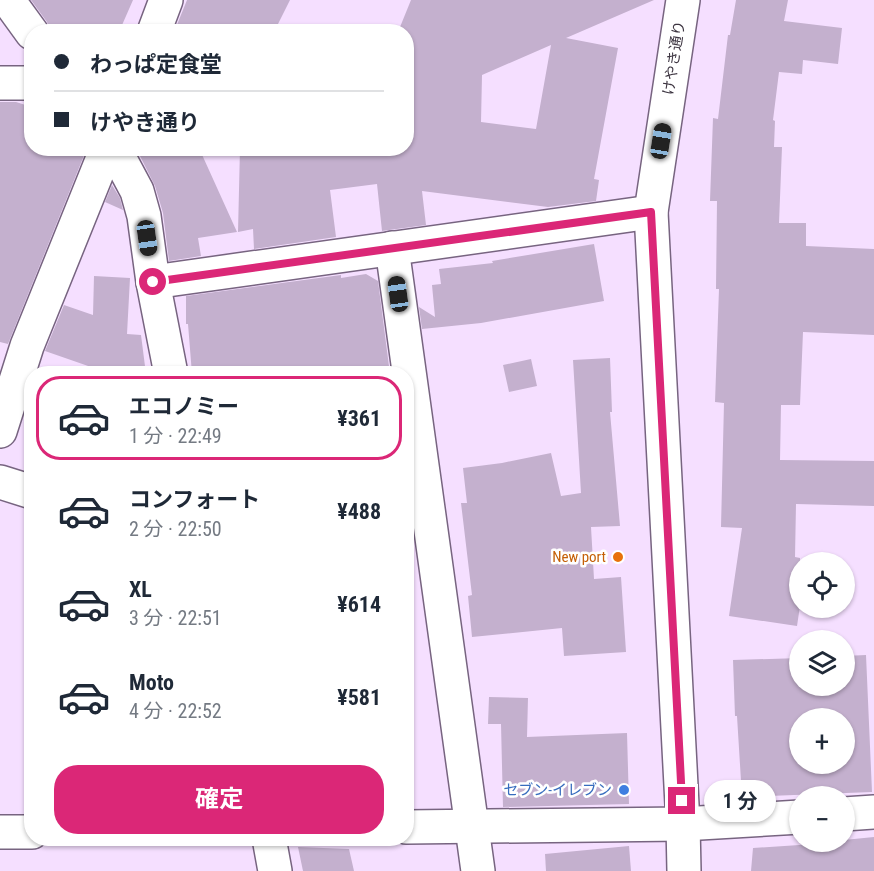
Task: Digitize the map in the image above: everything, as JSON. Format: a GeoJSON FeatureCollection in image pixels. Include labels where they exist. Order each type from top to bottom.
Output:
{"type":"FeatureCollection","features":[{"type":"Feature","properties":{"kind":"main road"},"geometry":{"type":"LineString","coordinates":[[8,0],[25,24]]}},
{"type":"Feature","properties":{"kind":"main road"},"geometry":{"type":"LineString","coordinates":[[157,24],[166,0]]}},
{"type":"Feature","properties":{"kind":"main road","name":"けやき通り"},"geometry":{"type":"LineString","coordinates":[[683,0],[651,212],[684,824],[684,871]]}},
{"type":"Feature","properties":{"kind":"main road"},"geometry":{"type":"LineString","coordinates":[[0,83],[24,83]]}},
{"type":"Feature","properties":{"kind":"main road"},"geometry":{"type":"LineString","coordinates":[[0,431],[27,346],[104,156]]}},
{"type":"Feature","properties":{"kind":"main road"},"geometry":{"type":"LineString","coordinates":[[118,156],[137,191],[144,216],[153,282],[169,366]]}},
{"type":"Feature","properties":{"kind":"main road"},"geometry":{"type":"LineString","coordinates":[[153,282],[651,212]]}},
{"type":"Feature","properties":{"kind":"main road"},"geometry":{"type":"LineString","coordinates":[[392,248],[409,366]]}},
{"type":"Feature","properties":{"kind":"main road"},"geometry":{"type":"LineString","coordinates":[[414,405],[478,871]]}},
{"type":"Feature","properties":{"kind":"main road"},"geometry":{"type":"LineString","coordinates":[[0,482],[24,490]]}},
{"type":"Feature","properties":{"kind":"main road"},"geometry":{"type":"LineString","coordinates":[[855,813],[874,812]]}},
{"type":"Feature","properties":{"kind":"main road"},"geometry":{"type":"LineString","coordinates":[[414,827],[684,824],[789,818]]}},
{"type":"Feature","properties":{"kind":"main road"},"geometry":{"type":"LineString","coordinates":[[0,832],[24,832]]}},
{"type":"Feature","properties":{"kind":"main road"},"geometry":{"type":"LineString","coordinates":[[270,846],[275,871]]}},
{"type":"Feature","properties":{"kind":"building"},"geometry":{"type":"Polygon","coordinates":[[[31,0],[133,0],[122,24],[48,24],[31,0]]]}},
{"type":"Feature","properties":{"kind":"building"},"geometry":{"type":"Polygon","coordinates":[[[187,0],[290,0],[278,24],[177,24],[187,0]]]}},
{"type":"Feature","properties":{"kind":"building"},"geometry":{"type":"Polygon","coordinates":[[[411,0],[654,0],[566,38],[618,48],[594,179],[599,180],[596,201],[548,207],[422,191],[426,225],[382,231],[377,184],[330,190],[336,237],[254,249],[253,229],[238,232],[240,156],[414,156],[414,24],[401,24],[411,0]],[[551,45],[482,75],[481,122],[536,129],[551,45]]]}},
{"type":"Feature","properties":{"kind":"building"},"geometry":{"type":"Polygon","coordinates":[[[736,0],[788,0],[784,21],[842,28],[838,64],[803,60],[802,74],[779,72],[773,120],[775,121],[774,147],[782,147],[779,223],[806,223],[806,246],[874,249],[874,335],[803,332],[800,405],[781,405],[780,460],[874,461],[874,506],[796,504],[795,552],[789,552],[789,618],[798,618],[797,626],[729,616],[742,528],[721,527],[724,403],[715,402],[719,289],[716,289],[717,201],[710,201],[713,118],[718,119],[728,35],[730,35],[736,0]]]}},
{"type":"Feature","properties":{"kind":"building"},"geometry":{"type":"Polygon","coordinates":[[[0,102],[16,102],[24,104],[24,156],[84,156],[8,344],[0,342],[0,102]]]}},
{"type":"Feature","properties":{"kind":"building"},"geometry":{"type":"Polygon","coordinates":[[[140,156],[203,156],[237,232],[198,238],[201,256],[169,261],[163,213],[155,186],[140,156]]]}},
{"type":"Feature","properties":{"kind":"building"},"geometry":{"type":"Polygon","coordinates":[[[112,185],[120,198],[123,210],[105,202],[112,185]]]}},
{"type":"Feature","properties":{"kind":"building"},"geometry":{"type":"Polygon","coordinates":[[[594,244],[604,301],[481,323],[422,329],[419,307],[435,317],[432,285],[441,284],[439,269],[493,263],[492,261],[594,244]]]}},
{"type":"Feature","properties":{"kind":"building"},"geometry":{"type":"Polygon","coordinates":[[[366,274],[378,281],[389,366],[191,366],[188,324],[186,324],[186,296],[341,275],[341,278],[366,274]]]}},
{"type":"Feature","properties":{"kind":"building"},"geometry":{"type":"Polygon","coordinates":[[[94,276],[130,278],[127,334],[141,335],[145,366],[88,366],[45,351],[64,305],[93,315],[94,276]]]}},
{"type":"Feature","properties":{"kind":"building"},"geometry":{"type":"Polygon","coordinates":[[[610,358],[612,412],[610,412],[620,526],[591,527],[594,579],[621,577],[626,652],[564,656],[562,628],[472,637],[468,596],[472,595],[461,503],[467,503],[463,468],[551,453],[561,496],[581,493],[573,360],[610,358]]]}},
{"type":"Feature","properties":{"kind":"building"},"geometry":{"type":"Polygon","coordinates":[[[531,359],[537,386],[509,392],[503,365],[531,359]]]}},
{"type":"Feature","properties":{"kind":"building"},"geometry":{"type":"Polygon","coordinates":[[[866,655],[872,792],[855,793],[855,786],[789,786],[789,795],[742,797],[733,660],[789,658],[789,696],[855,696],[855,656],[866,655]]]}},
{"type":"Feature","properties":{"kind":"building"},"geometry":{"type":"Polygon","coordinates":[[[489,697],[528,698],[527,737],[627,733],[629,804],[503,807],[501,724],[488,724],[489,697]]]}},
{"type":"Feature","properties":{"kind":"building"},"geometry":{"type":"Polygon","coordinates":[[[874,837],[874,871],[751,871],[753,848],[789,846],[789,852],[855,852],[855,839],[874,837]]]}},
{"type":"Feature","properties":{"kind":"building"},"geometry":{"type":"Polygon","coordinates":[[[629,846],[631,871],[546,871],[545,854],[629,846]]]}},
{"type":"Feature","properties":{"kind":"building"},"geometry":{"type":"Polygon","coordinates":[[[298,847],[349,849],[354,871],[303,871],[298,847]]]}},
{"type":"Feature","properties":{"kind":"place","name":"New port"},"geometry":{"type":"Point","coordinates":[618,557]}},
{"type":"Feature","properties":{"kind":"place","name":"セブン-イレブン"},"geometry":{"type":"Point","coordinates":[624,790]}},
{"type":"Feature","properties":{"kind":"route"},"geometry":{"type":"LineString","coordinates":[[153,282],[651,212],[682,801]]}}]}
